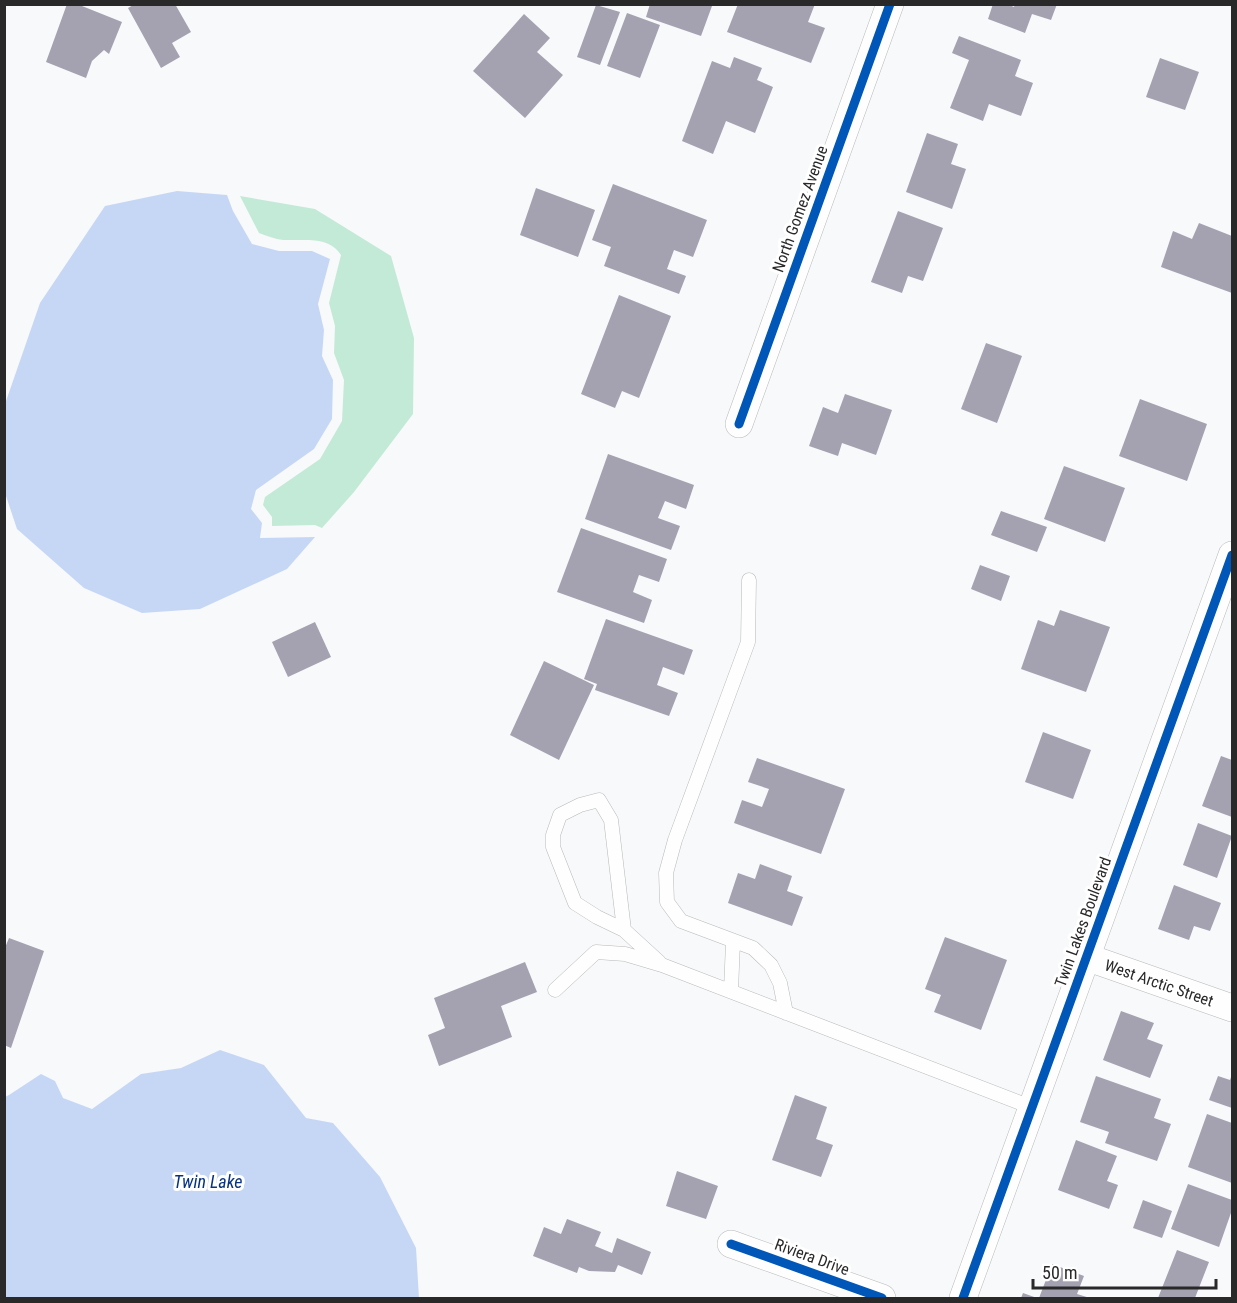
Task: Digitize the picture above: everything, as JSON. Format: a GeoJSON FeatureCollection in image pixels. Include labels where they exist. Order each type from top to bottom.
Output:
{"type":"FeatureCollection","features":[{"type":"Feature","properties":{"kind":"street","name":"North Gomez Avenue"},"geometry":{"type":"LineString","coordinates":[[739,424],[890,4]]}},
{"type":"Feature","properties":{"kind":"street","name":"Twin Lakes Boulevard"},"geometry":{"type":"LineString","coordinates":[[963,1299],[1233,555]]}},
{"type":"Feature","properties":{"kind":"street","name":"West Arctic Street"},"geometry":{"type":"LineString","coordinates":[[1086,957],[1233,1008]]}},
{"type":"Feature","properties":{"kind":"street","name":"Riviera Drive"},"geometry":{"type":"LineString","coordinates":[[731,1244],[882,1299]]}},
{"type":"Feature","properties":{"kind":"lane"},"geometry":{"type":"LineString","coordinates":[[748,580],[748,642],[675,840],[666,873],[667,902],[681,921],[753,948],[771,965],[780,983],[786,1013]]}},
{"type":"Feature","properties":{"kind":"lane"},"geometry":{"type":"LineString","coordinates":[[624,930],[611,820],[599,800],[580,805],[560,815],[553,835],[553,847],[575,903],[624,930],[662,965]]}},
{"type":"Feature","properties":{"kind":"lane"},"geometry":{"type":"LineString","coordinates":[[731,991],[733,942]]}},
{"type":"Feature","properties":{"kind":"lane"},"geometry":{"type":"LineString","coordinates":[[555,990],[596,952],[625,954],[662,965],[731,991],[1031,1107]]}},
{"type":"Feature","properties":{"kind":"green space"},"geometry":{"type":"Polygon","coordinates":[[[240,196],[315,209],[391,256],[414,338],[413,414],[354,492],[322,528],[315,525],[272,526],[272,517],[263,505],[265,497],[320,459],[342,421],[344,380],[334,353],[335,326],[329,303],[341,255],[330,244],[315,240],[283,240],[259,233],[240,196]]]}},
{"type":"Feature","properties":{"kind":"water"},"geometry":{"type":"Polygon","coordinates":[[[177,191],[227,195],[233,211],[252,244],[279,251],[312,251],[330,259],[318,304],[324,330],[322,356],[333,380],[332,419],[314,449],[256,490],[251,509],[262,523],[260,538],[315,537],[287,569],[200,609],[142,613],[84,588],[17,529],[5,493],[5,404],[40,303],[105,206],[177,191]]]}},
{"type":"Feature","properties":{"kind":"water","name":"Twin Lake"},"geometry":{"type":"Polygon","coordinates":[[[220,1050],[264,1065],[306,1118],[333,1123],[380,1177],[416,1248],[419,1298],[5,1298],[5,1097],[41,1074],[55,1081],[63,1098],[92,1109],[141,1074],[181,1068],[220,1050]]]}},
{"type":"Feature","properties":{"kind":"building"},"geometry":{"type":"Polygon","coordinates":[[[67,4],[77,4],[122,22],[109,54],[104,50],[92,61],[86,78],[46,62],[67,4]]]}},
{"type":"Feature","properties":{"kind":"building"},"geometry":{"type":"Polygon","coordinates":[[[135,4],[175,4],[191,32],[172,43],[180,57],[161,68],[128,8],[135,4]]]}},
{"type":"Feature","properties":{"kind":"building"},"geometry":{"type":"Polygon","coordinates":[[[650,4],[708,4],[712,6],[701,36],[646,17],[650,4]]]}},
{"type":"Feature","properties":{"kind":"building"},"geometry":{"type":"Polygon","coordinates":[[[738,4],[815,4],[808,22],[825,28],[811,63],[727,32],[738,4]]]}},
{"type":"Feature","properties":{"kind":"building"},"geometry":{"type":"Polygon","coordinates":[[[993,4],[1007,4],[1014,7],[1015,4],[1057,4],[1051,20],[1032,14],[1025,33],[988,19],[993,4]]]}},
{"type":"Feature","properties":{"kind":"building"},"geometry":{"type":"Polygon","coordinates":[[[596,5],[620,12],[600,65],[577,57],[596,5]]]}},
{"type":"Feature","properties":{"kind":"building"},"geometry":{"type":"Polygon","coordinates":[[[627,13],[660,25],[640,78],[607,66],[627,13]]]}},
{"type":"Feature","properties":{"kind":"building"},"geometry":{"type":"Polygon","coordinates":[[[524,14],[550,38],[537,52],[563,75],[525,118],[473,71],[524,14]]]}},
{"type":"Feature","properties":{"kind":"building"},"geometry":{"type":"Polygon","coordinates":[[[959,36],[1021,60],[1015,76],[1033,83],[1021,116],[989,104],[983,121],[950,108],[969,60],[952,53],[959,36]]]}},
{"type":"Feature","properties":{"kind":"building"},"geometry":{"type":"Polygon","coordinates":[[[734,57],[762,68],[757,80],[773,87],[755,133],[726,121],[713,154],[682,141],[712,61],[730,68],[734,57]]]}},
{"type":"Feature","properties":{"kind":"building"},"geometry":{"type":"Polygon","coordinates":[[[1160,58],[1199,72],[1185,110],[1146,97],[1160,58]]]}},
{"type":"Feature","properties":{"kind":"building"},"geometry":{"type":"Polygon","coordinates":[[[927,133],[958,144],[951,164],[966,169],[952,209],[906,192],[927,133]]]}},
{"type":"Feature","properties":{"kind":"building"},"geometry":{"type":"Polygon","coordinates":[[[613,184],[707,220],[693,257],[674,250],[667,269],[686,276],[679,294],[604,266],[611,247],[592,240],[613,184]]]}},
{"type":"Feature","properties":{"kind":"building"},"geometry":{"type":"Polygon","coordinates":[[[536,188],[595,210],[578,257],[520,235],[536,188]]]}},
{"type":"Feature","properties":{"kind":"building"},"geometry":{"type":"Polygon","coordinates":[[[898,211],[943,228],[923,281],[908,276],[902,293],[871,282],[898,211]]]}},
{"type":"Feature","properties":{"kind":"building"},"geometry":{"type":"Polygon","coordinates":[[[1199,223],[1232,236],[1232,293],[1161,267],[1173,231],[1192,239],[1199,223]]]}},
{"type":"Feature","properties":{"kind":"building"},"geometry":{"type":"Polygon","coordinates":[[[619,295],[671,316],[639,398],[622,391],[615,408],[581,394],[619,295]]]}},
{"type":"Feature","properties":{"kind":"building"},"geometry":{"type":"Polygon","coordinates":[[[986,343],[1022,356],[997,423],[961,409],[986,343]]]}},
{"type":"Feature","properties":{"kind":"building"},"geometry":{"type":"Polygon","coordinates":[[[845,394],[892,410],[876,455],[842,443],[838,456],[809,446],[823,407],[838,413],[845,394]]]}},
{"type":"Feature","properties":{"kind":"building"},"geometry":{"type":"Polygon","coordinates":[[[1140,399],[1207,424],[1187,481],[1119,456],[1140,399]]]}},
{"type":"Feature","properties":{"kind":"building"},"geometry":{"type":"Polygon","coordinates":[[[608,454],[694,485],[686,509],[665,501],[658,518],[680,526],[671,550],[585,519],[608,454]]]}},
{"type":"Feature","properties":{"kind":"building"},"geometry":{"type":"Polygon","coordinates":[[[1064,466],[1125,488],[1105,542],[1044,519],[1064,466]]]}},
{"type":"Feature","properties":{"kind":"building"},"geometry":{"type":"Polygon","coordinates":[[[1001,511],[1047,527],[1037,552],[991,535],[1001,511]]]}},
{"type":"Feature","properties":{"kind":"building"},"geometry":{"type":"Polygon","coordinates":[[[581,528],[667,559],[659,582],[639,575],[633,592],[652,600],[644,623],[557,592],[581,528]]]}},
{"type":"Feature","properties":{"kind":"building"},"geometry":{"type":"Polygon","coordinates":[[[980,565],[1010,576],[1001,601],[971,589],[980,565]]]}},
{"type":"Feature","properties":{"kind":"building"},"geometry":{"type":"Polygon","coordinates":[[[1060,610],[1110,627],[1086,692],[1021,669],[1038,620],[1054,626],[1060,610]]]}},
{"type":"Feature","properties":{"kind":"building"},"geometry":{"type":"Polygon","coordinates":[[[606,619],[693,650],[684,675],[663,667],[657,685],[678,693],[669,716],[595,690],[597,684],[584,679],[606,619]]]}},
{"type":"Feature","properties":{"kind":"building"},"geometry":{"type":"Polygon","coordinates":[[[315,622],[331,657],[288,677],[272,642],[315,622]]]}},
{"type":"Feature","properties":{"kind":"building"},"geometry":{"type":"Polygon","coordinates":[[[544,661],[594,685],[559,760],[510,735],[544,661]]]}},
{"type":"Feature","properties":{"kind":"building"},"geometry":{"type":"Polygon","coordinates":[[[1043,732],[1091,750],[1073,799],[1025,782],[1043,732]]]}},
{"type":"Feature","properties":{"kind":"building"},"geometry":{"type":"Polygon","coordinates":[[[1221,756],[1232,760],[1232,817],[1202,806],[1221,756]]]}},
{"type":"Feature","properties":{"kind":"building"},"geometry":{"type":"Polygon","coordinates":[[[757,758],[845,789],[821,854],[734,823],[742,800],[762,807],[769,789],[748,782],[757,758]]]}},
{"type":"Feature","properties":{"kind":"building"},"geometry":{"type":"Polygon","coordinates":[[[1198,823],[1232,836],[1217,878],[1183,865],[1198,823]]]}},
{"type":"Feature","properties":{"kind":"building"},"geometry":{"type":"Polygon","coordinates":[[[760,864],[792,876],[787,891],[803,897],[792,926],[728,903],[738,873],[755,879],[760,864]]]}},
{"type":"Feature","properties":{"kind":"building"},"geometry":{"type":"Polygon","coordinates":[[[1174,885],[1221,903],[1210,931],[1194,926],[1189,940],[1158,929],[1174,885]]]}},
{"type":"Feature","properties":{"kind":"building"},"geometry":{"type":"Polygon","coordinates":[[[945,937],[1007,960],[981,1030],[934,1012],[941,995],[925,989],[945,937]]]}},
{"type":"Feature","properties":{"kind":"building"},"geometry":{"type":"Polygon","coordinates":[[[9,938],[44,951],[11,1048],[4,1045],[4,950],[9,938]]]}},
{"type":"Feature","properties":{"kind":"building"},"geometry":{"type":"Polygon","coordinates":[[[525,962],[537,992],[501,1006],[512,1037],[439,1066],[428,1035],[445,1028],[434,998],[525,962]]]}},
{"type":"Feature","properties":{"kind":"building"},"geometry":{"type":"Polygon","coordinates":[[[1121,1011],[1154,1023],[1147,1039],[1163,1045],[1150,1078],[1103,1060],[1121,1011]]]}},
{"type":"Feature","properties":{"kind":"building"},"geometry":{"type":"Polygon","coordinates":[[[1232,1074],[1232,1108],[1209,1100],[1218,1076],[1230,1080],[1232,1074]]]}},
{"type":"Feature","properties":{"kind":"building"},"geometry":{"type":"Polygon","coordinates":[[[1096,1076],[1161,1099],[1154,1118],[1171,1124],[1157,1161],[1105,1143],[1109,1132],[1080,1122],[1096,1076]]]}},
{"type":"Feature","properties":{"kind":"building"},"geometry":{"type":"Polygon","coordinates":[[[795,1095],[827,1107],[816,1139],[833,1145],[821,1177],[772,1160],[795,1095]]]}},
{"type":"Feature","properties":{"kind":"building"},"geometry":{"type":"Polygon","coordinates":[[[1207,1114],[1232,1123],[1232,1183],[1188,1167],[1207,1114]]]}},
{"type":"Feature","properties":{"kind":"building"},"geometry":{"type":"Polygon","coordinates":[[[1076,1140],[1117,1156],[1107,1181],[1118,1185],[1109,1209],[1058,1190],[1076,1140]]]}},
{"type":"Feature","properties":{"kind":"building"},"geometry":{"type":"Polygon","coordinates":[[[677,1171],[718,1186],[706,1219],[666,1206],[677,1171]]]}},
{"type":"Feature","properties":{"kind":"building"},"geometry":{"type":"Polygon","coordinates":[[[1188,1184],[1232,1200],[1232,1210],[1219,1247],[1171,1229],[1188,1184]]]}},
{"type":"Feature","properties":{"kind":"building"},"geometry":{"type":"Polygon","coordinates":[[[1143,1200],[1172,1211],[1162,1238],[1133,1228],[1143,1200]]]}},
{"type":"Feature","properties":{"kind":"building"},"geometry":{"type":"Polygon","coordinates":[[[567,1219],[601,1232],[595,1246],[612,1253],[617,1238],[651,1252],[642,1275],[618,1265],[615,1272],[589,1271],[579,1267],[577,1273],[533,1256],[544,1227],[561,1234],[567,1219]]]}},
{"type":"Feature","properties":{"kind":"building"},"geometry":{"type":"Polygon","coordinates":[[[1177,1250],[1209,1262],[1195,1298],[1158,1298],[1177,1250]]]}},
{"type":"Feature","properties":{"kind":"building"},"geometry":{"type":"Polygon","coordinates":[[[1052,1264],[1084,1276],[1077,1294],[1090,1298],[1039,1298],[1052,1264]]]}},
{"type":"Feature","properties":{"kind":"building"},"geometry":{"type":"Polygon","coordinates":[[[1023,1293],[1037,1298],[1021,1298],[1023,1293]]]}},
{"type":"Feature","properties":{"kind":"cycle path"},"geometry":{"type":"LineString","coordinates":[[739,424],[890,4]]}},
{"type":"Feature","properties":{"kind":"cycle path"},"geometry":{"type":"LineString","coordinates":[[963,1298],[1232,555]]}},
{"type":"Feature","properties":{"kind":"cycle path"},"geometry":{"type":"LineString","coordinates":[[731,1244],[882,1298]]}}]}
